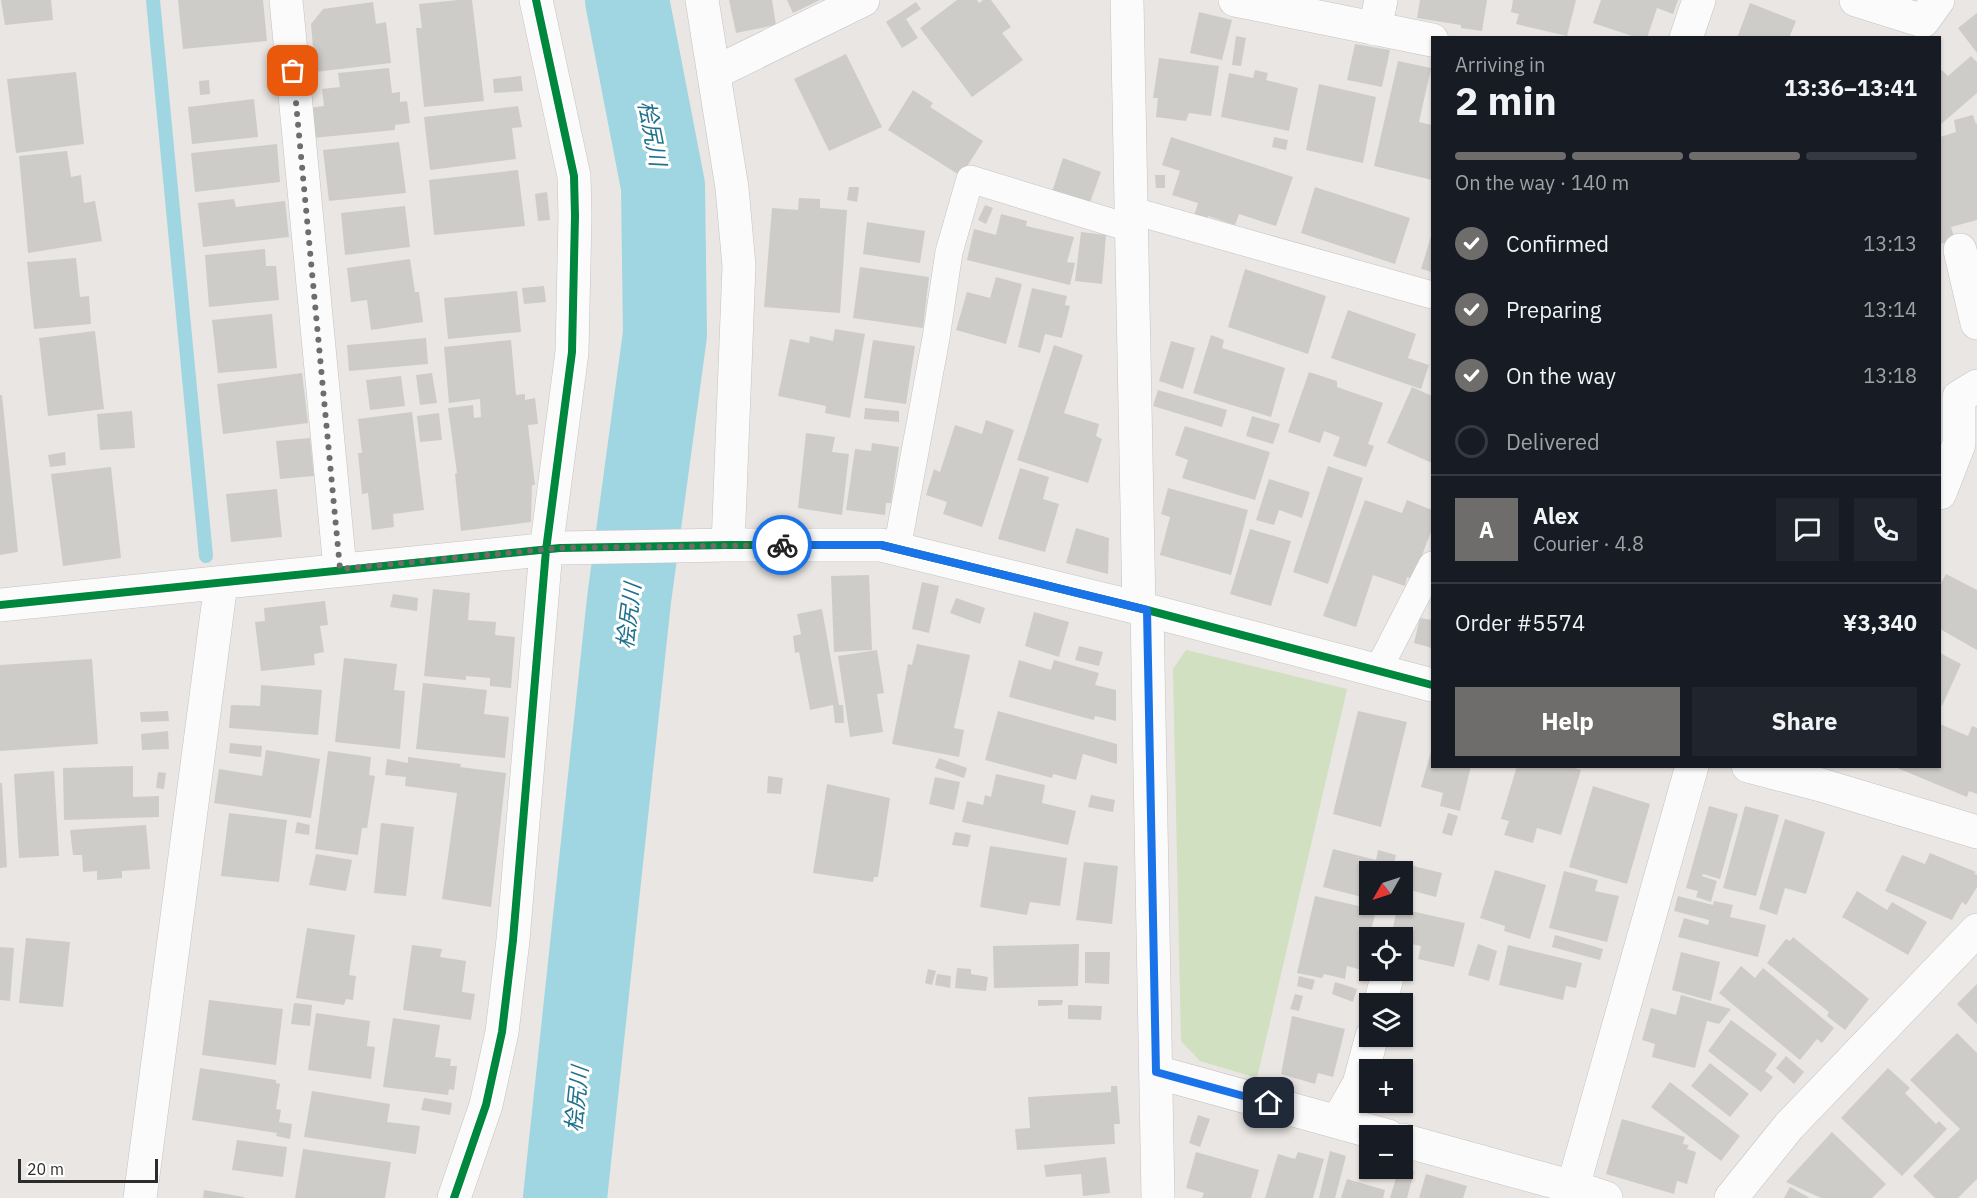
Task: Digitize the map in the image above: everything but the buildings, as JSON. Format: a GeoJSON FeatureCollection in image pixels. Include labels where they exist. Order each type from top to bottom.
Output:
{"type":"FeatureCollection","features":[{"type":"Feature","properties":{"kind":"street"},"geometry":{"type":"LineString","coordinates":[[286,0],[340,569]]}},
{"type":"Feature","properties":{"kind":"street"},"geometry":{"type":"LineString","coordinates":[[454,1198],[486,1106],[502,1032],[572,352],[574,176],[536,0]]}},
{"type":"Feature","properties":{"kind":"street"},"geometry":{"type":"LineString","coordinates":[[702,0],[732,188],[739,266],[719,545]]}},
{"type":"Feature","properties":{"kind":"street"},"geometry":{"type":"LineString","coordinates":[[714,73],[863,0]]}},
{"type":"Feature","properties":{"kind":"street"},"geometry":{"type":"LineString","coordinates":[[1127,0],[1130,219],[1143,609],[1158,1198]]}},
{"type":"Feature","properties":{"kind":"street"},"geometry":{"type":"LineString","coordinates":[[1235,0],[1378,14],[1431,40]]}},
{"type":"Feature","properties":{"kind":"street"},"geometry":{"type":"LineString","coordinates":[[1687,36],[1698,0]]}},
{"type":"Feature","properties":{"kind":"street"},"geometry":{"type":"LineString","coordinates":[[1856,0],[1923,21],[1938,0]]}},
{"type":"Feature","properties":{"kind":"street"},"geometry":{"type":"LineString","coordinates":[[1960,250],[1977,323]]}},
{"type":"Feature","properties":{"kind":"street"},"geometry":{"type":"LineString","coordinates":[[1941,491],[1968,449],[1959,393]]}},
{"type":"Feature","properties":{"kind":"street"},"geometry":{"type":"LineString","coordinates":[[0,604],[553,549],[719,545],[881,545],[1143,609],[1431,684]]}},
{"type":"Feature","properties":{"kind":"street"},"geometry":{"type":"LineString","coordinates":[[140,1198],[221,583]]}},
{"type":"Feature","properties":{"kind":"street"},"geometry":{"type":"LineString","coordinates":[[1573,1187],[1691,768]]}},
{"type":"Feature","properties":{"kind":"street"},"geometry":{"type":"LineString","coordinates":[[1763,768],[1825,776],[1977,832]]}},
{"type":"Feature","properties":{"kind":"street"},"geometry":{"type":"LineString","coordinates":[[1731,1198],[1789,1126],[1977,930]]}},
{"type":"Feature","properties":{"kind":"street"},"geometry":{"type":"LineString","coordinates":[[1337,1122],[1359,1084],[1368,1047]]}},
{"type":"Feature","properties":{"kind":"street"},"geometry":{"type":"LineString","coordinates":[[1156,1072],[1359,1128]]}},
{"type":"Feature","properties":{"kind":"street"},"geometry":{"type":"LineString","coordinates":[[1413,1143],[1606,1198]]}},
{"type":"Feature","properties":{"kind":"lane"},"geometry":{"type":"LineString","coordinates":[[897,549],[936,338],[949,252],[970,179],[1431,295]]}},
{"type":"Feature","properties":{"kind":"lane"},"geometry":{"type":"LineString","coordinates":[[1378,670],[1431,567]]}},
{"type":"Feature","properties":{"kind":"green space"},"geometry":{"type":"Polygon","coordinates":[[[1186,650],[1347,689],[1257,1078],[1200,1061],[1181,1041],[1173,669],[1186,650]]]}},
{"type":"Feature","properties":{"kind":"waterway"},"geometry":{"type":"LineString","coordinates":[[153,0],[206,556]]}},
{"type":"Feature","properties":{"kind":"waterway","name":"桧尻川"},"geometry":{"type":"LineString","coordinates":[[565,1198],[629,600],[665,334],[663,186],[627,0]]}},
{"type":"Feature","properties":{"kind":"cycle path"},"geometry":{"type":"LineString","coordinates":[[454,1198],[486,1105],[502,1032],[513,940],[546,550],[572,352],[574,176],[536,0]]}},
{"type":"Feature","properties":{"kind":"cycle path"},"geometry":{"type":"LineString","coordinates":[[0,605],[560,548],[881,545],[1147,610],[1431,685]]}},
{"type":"Feature","properties":{"kind":"way so far"},"geometry":{"type":"LineString","coordinates":[[293,71],[340,569],[560,548],[782,545]]}},
{"type":"Feature","properties":{"kind":"route"},"geometry":{"type":"LineString","coordinates":[[782,545],[881,545],[1147,610],[1156,1072],[1269,1103]]}}]}
